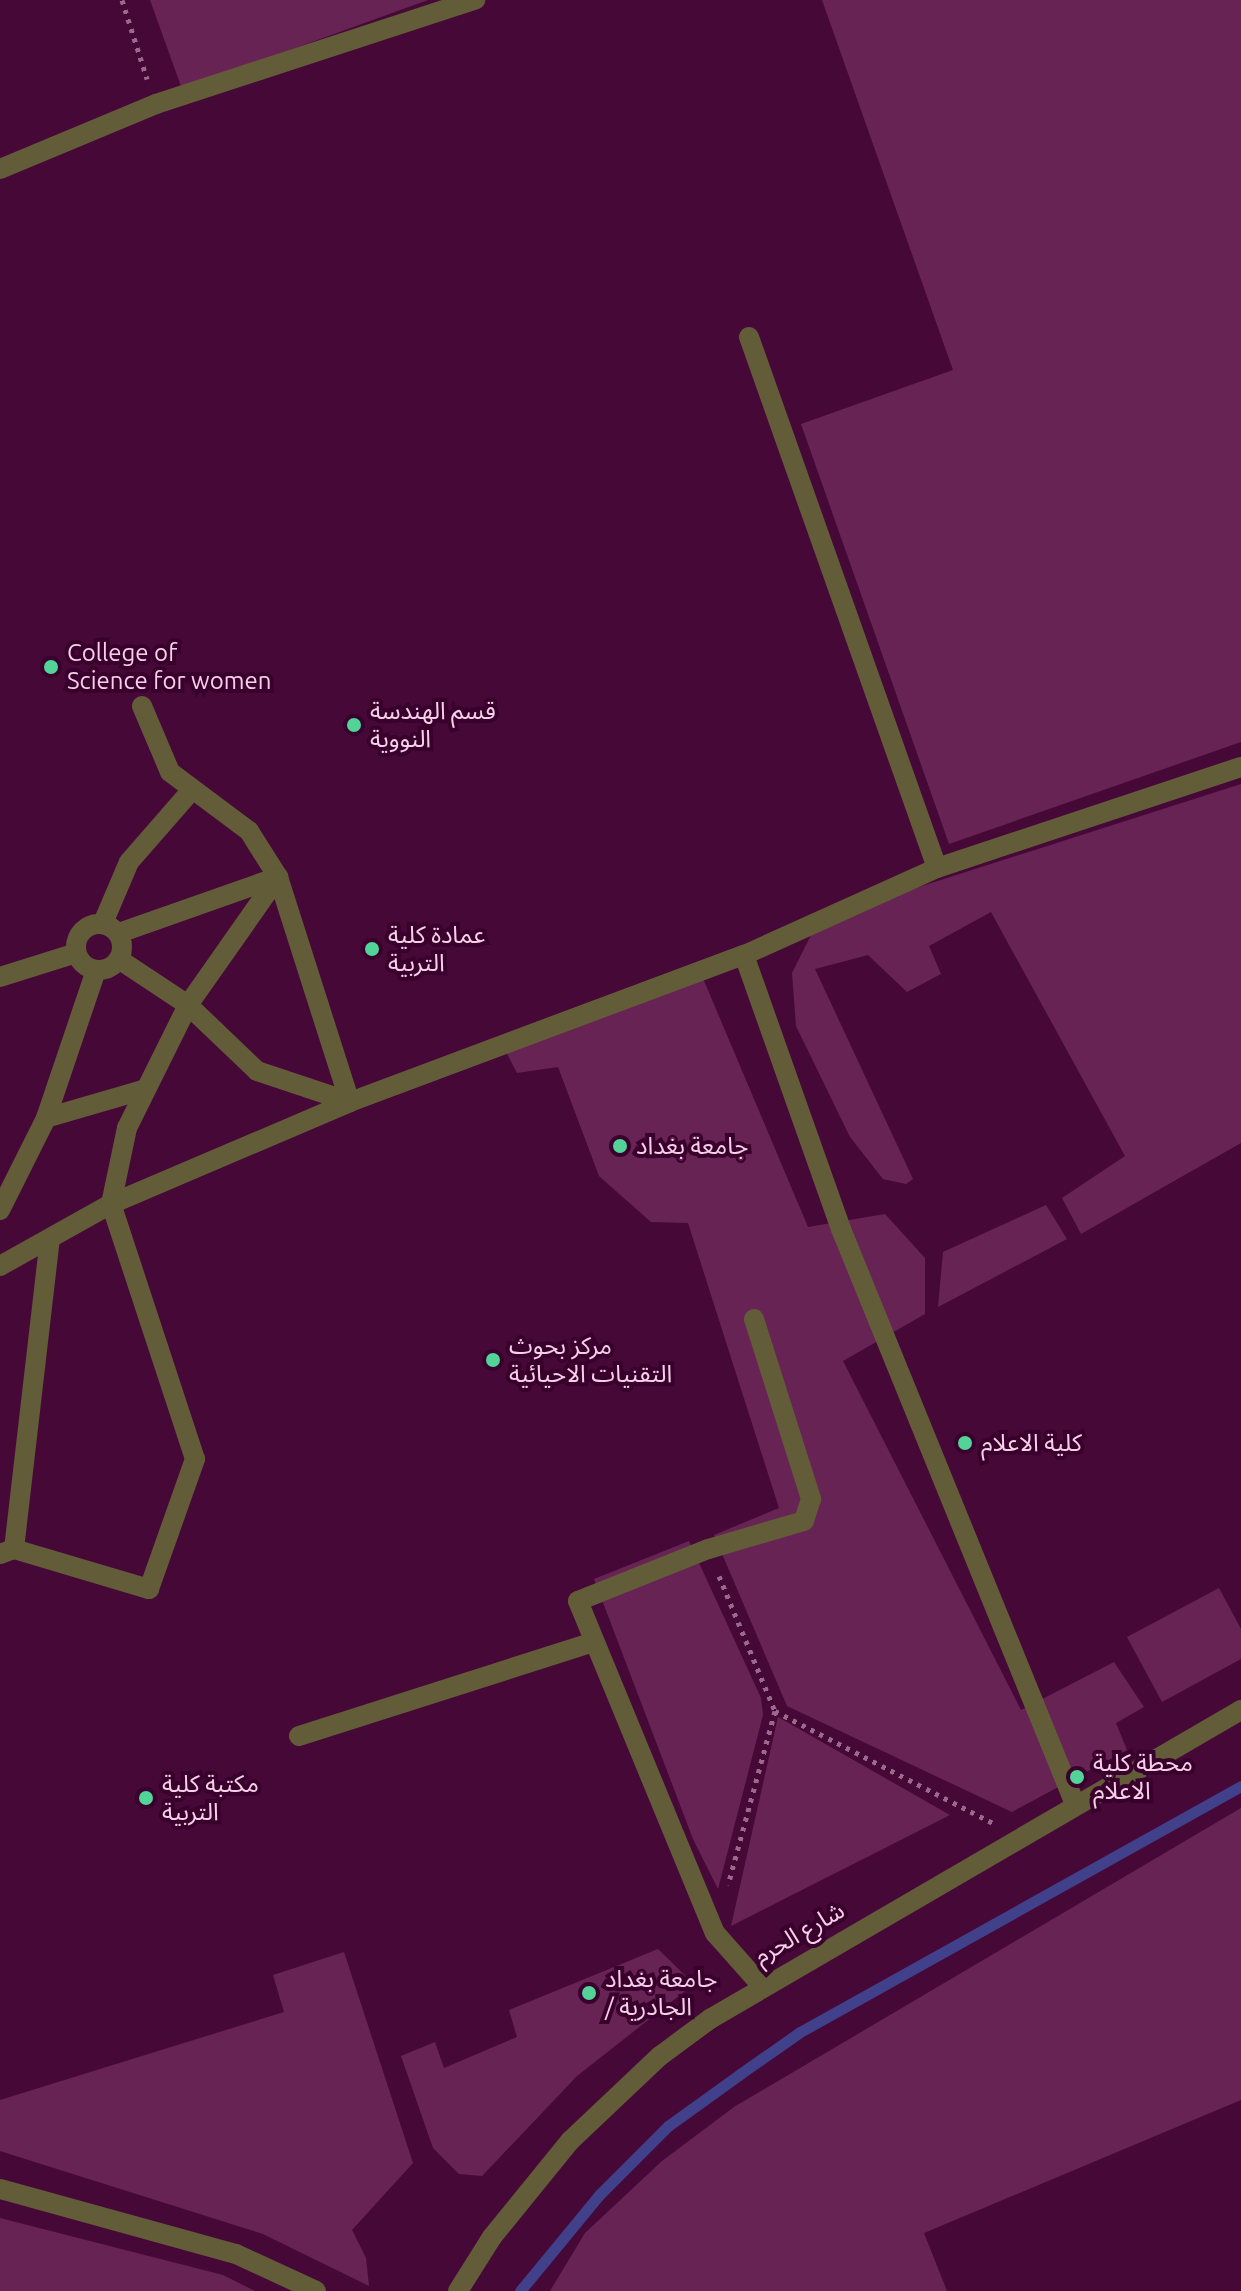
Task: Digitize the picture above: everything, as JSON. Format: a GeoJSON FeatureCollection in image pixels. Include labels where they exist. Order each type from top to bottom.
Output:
{"type":"FeatureCollection","features":[{"type":"Feature","properties":{"kind":"street"},"geometry":{"type":"LineString","coordinates":[[0,169],[156,104],[475,0]]}},
{"type":"Feature","properties":{"kind":"street"},"geometry":{"type":"LineString","coordinates":[[749,337],[937,868]]}},
{"type":"Feature","properties":{"kind":"street"},"geometry":{"type":"LineString","coordinates":[[142,706],[170,772],[190,792],[249,831],[278,877],[350,1102]]}},
{"type":"Feature","properties":{"kind":"street"},"geometry":{"type":"LineString","coordinates":[[0,1266],[111,1204],[350,1102],[744,955],[937,868],[1241,767]]}},
{"type":"Feature","properties":{"kind":"street"},"geometry":{"type":"LineString","coordinates":[[190,792],[129,862],[111,928],[123,946],[120,960],[109,969],[96,970],[83,965],[76,953],[78,937],[88,926],[111,928],[278,877]]}},
{"type":"Feature","properties":{"kind":"street"},"geometry":{"type":"LineString","coordinates":[[50,1240],[7,1552],[149,1589],[195,1459],[111,1204],[127,1128],[188,1005],[278,877]]}},
{"type":"Feature","properties":{"kind":"street"},"geometry":{"type":"LineString","coordinates":[[0,977],[76,953]]}},
{"type":"Feature","properties":{"kind":"street"},"geometry":{"type":"LineString","coordinates":[[744,955],[841,1229],[1075,1804]]}},
{"type":"Feature","properties":{"kind":"street"},"geometry":{"type":"LineString","coordinates":[[120,960],[188,1005],[257,1071],[350,1102]]}},
{"type":"Feature","properties":{"kind":"street"},"geometry":{"type":"LineString","coordinates":[[0,1210],[46,1118],[96,970]]}},
{"type":"Feature","properties":{"kind":"street"},"geometry":{"type":"LineString","coordinates":[[46,1118],[146,1089]]}},
{"type":"Feature","properties":{"kind":"street"},"geometry":{"type":"LineString","coordinates":[[754,1319],[811,1499],[804,1521],[708,1549],[578,1601],[715,1933],[761,1985]]}},
{"type":"Feature","properties":{"kind":"street"},"geometry":{"type":"LineString","coordinates":[[299,1736],[594,1642]]}},
{"type":"Feature","properties":{"kind":"street","name":"شارع الحرم"},"geometry":{"type":"LineString","coordinates":[[458,2291],[492,2237],[570,2141],[660,2056],[761,1985],[1241,1710]]}},
{"type":"Feature","properties":{"kind":"street"},"geometry":{"type":"LineString","coordinates":[[0,2189],[236,2254],[316,2291]]}},
{"type":"Feature","properties":{"kind":"path"},"geometry":{"type":"LineString","coordinates":[[122,0],[156,104]]}},
{"type":"Feature","properties":{"kind":"path"},"geometry":{"type":"LineString","coordinates":[[708,1549],[775,1711],[715,1933]]}},
{"type":"Feature","properties":{"kind":"path"},"geometry":{"type":"LineString","coordinates":[[775,1711],[1019,1836]]}},
{"type":"Feature","properties":{"kind":"shaded area"},"geometry":{"type":"Polygon","coordinates":[[[150,0],[428,0],[182,89],[150,0]]]}},
{"type":"Feature","properties":{"kind":"shaded area"},"geometry":{"type":"Polygon","coordinates":[[[822,0],[1241,0],[1241,742],[949,844],[801,424],[953,370],[822,0]]]}},
{"type":"Feature","properties":{"kind":"shaded area"},"geometry":{"type":"Polygon","coordinates":[[[1241,784],[1241,1143],[1081,1234],[1062,1198],[1125,1156],[991,912],[929,946],[941,974],[907,992],[868,955],[815,969],[913,1179],[906,1184],[883,1179],[850,1137],[796,1026],[792,973],[819,919],[1241,784]]]}},
{"type":"Feature","properties":{"kind":"shaded area"},"geometry":{"type":"Polygon","coordinates":[[[702,976],[808,1227],[885,1214],[925,1258],[925,1314],[843,1361],[1021,1710],[1114,1662],[1144,1707],[1116,1723],[1127,1750],[1012,1812],[787,1706],[714,1535],[779,1508],[688,1223],[651,1222],[599,1176],[558,1067],[517,1073],[505,1050],[702,976]]]}},
{"type":"Feature","properties":{"kind":"shaded area"},"geometry":{"type":"Polygon","coordinates":[[[1046,1205],[1067,1239],[938,1307],[943,1252],[1046,1205]]]}},
{"type":"Feature","properties":{"kind":"shaded area"},"geometry":{"type":"Polygon","coordinates":[[[689,1541],[761,1698],[763,1715],[718,1889],[693,1839],[594,1579],[689,1541]]]}},
{"type":"Feature","properties":{"kind":"shaded area"},"geometry":{"type":"Polygon","coordinates":[[[1219,1588],[1241,1629],[1241,1659],[1162,1702],[1127,1637],[1219,1588]]]}},
{"type":"Feature","properties":{"kind":"shaded area"},"geometry":{"type":"Polygon","coordinates":[[[778,1717],[950,1815],[731,1926],[778,1717]]]}},
{"type":"Feature","properties":{"kind":"shaded area"},"geometry":{"type":"Polygon","coordinates":[[[1241,1808],[1241,2100],[924,2233],[947,2291],[550,2291],[585,2233],[662,2161],[734,2107],[1241,1808]]]}},
{"type":"Feature","properties":{"kind":"shaded area"},"geometry":{"type":"Polygon","coordinates":[[[658,1949],[694,1984],[577,2076],[482,2176],[459,2174],[433,2148],[401,2056],[435,2042],[444,2068],[517,2037],[509,2010],[658,1949]]]}},
{"type":"Feature","properties":{"kind":"shaded area"},"geometry":{"type":"Polygon","coordinates":[[[344,1952],[413,2163],[352,2230],[366,2258],[369,2286],[263,2234],[0,2151],[0,2100],[284,2012],[273,1975],[344,1952]]]}},
{"type":"Feature","properties":{"kind":"shaded area"},"geometry":{"type":"Polygon","coordinates":[[[0,2218],[223,2275],[255,2291],[0,2291],[0,2218]]]}},
{"type":"Feature","properties":{"kind":"waterway"},"geometry":{"type":"LineString","coordinates":[[520,2291],[599,2195],[668,2126],[740,2074],[800,2032],[1241,1786]]}},
{"type":"Feature","properties":{"kind":"place","name":"College of Science for women"},"geometry":{"type":"Point","coordinates":[51,667]}},
{"type":"Feature","properties":{"kind":"place","name":"قسم الهندسة النووية"},"geometry":{"type":"Point","coordinates":[354,725]}},
{"type":"Feature","properties":{"kind":"place","name":"عمادة كلية التربية"},"geometry":{"type":"Point","coordinates":[372,949]}},
{"type":"Feature","properties":{"kind":"place","name":"جامعة بغداد"},"geometry":{"type":"Point","coordinates":[620,1146]}},
{"type":"Feature","properties":{"kind":"place","name":"مركز بحوث التقنيات الاحيائية"},"geometry":{"type":"Point","coordinates":[493,1360]}},
{"type":"Feature","properties":{"kind":"place","name":"كلية الاعلام"},"geometry":{"type":"Point","coordinates":[965,1443]}},
{"type":"Feature","properties":{"kind":"place","name":"محطة كلية الاعلام"},"geometry":{"type":"Point","coordinates":[1077,1777]}},
{"type":"Feature","properties":{"kind":"place","name":"مكتبة كلية التربية"},"geometry":{"type":"Point","coordinates":[146,1798]}},
{"type":"Feature","properties":{"kind":"place","name":"جامعة بغداد / الجادرية"},"geometry":{"type":"Point","coordinates":[589,1993]}}]}
